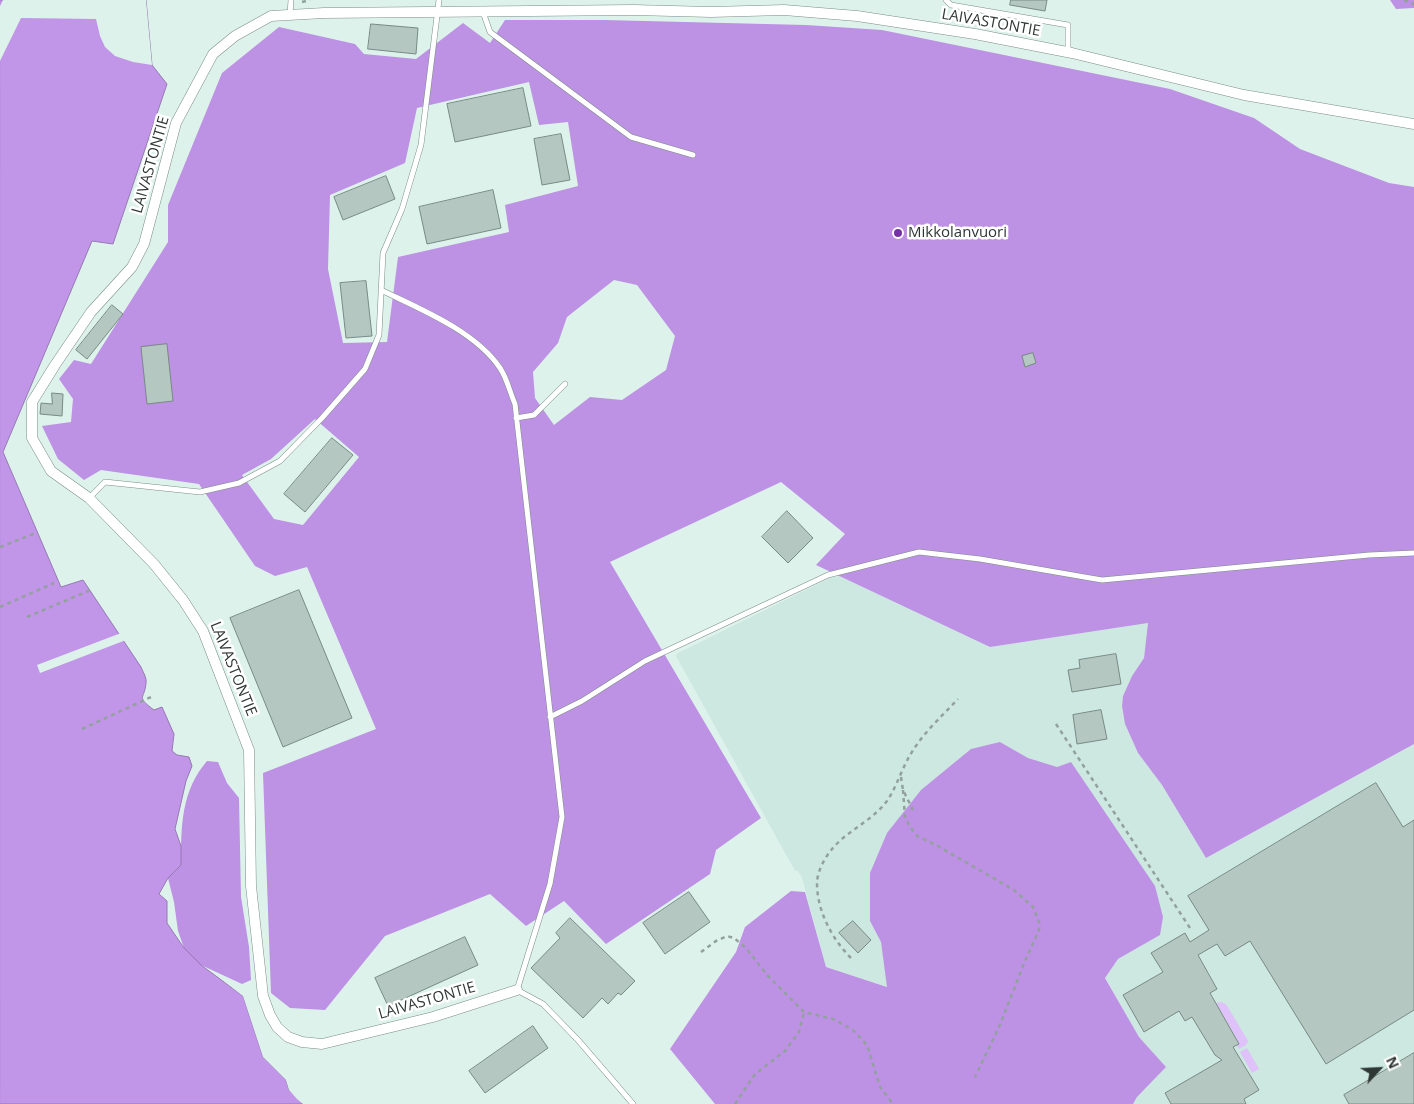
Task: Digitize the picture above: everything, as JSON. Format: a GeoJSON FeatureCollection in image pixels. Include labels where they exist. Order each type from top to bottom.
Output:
{"type":"FeatureCollection","features":[{"type":"Feature","properties":{"kind":"street","name":"LAIVASTONTIE"},"geometry":{"type":"LineString","coordinates":[[517,990],[433,1017],[322,1044],[302,1042],[288,1037],[277,1028],[263,996],[251,886],[249,750],[202,631],[184,600],[154,564],[89,498],[51,471],[32,438],[32,402],[91,312],[132,267],[144,244],[176,123],[213,54],[235,36],[272,16],[324,12],[634,10],[711,12],[784,10],[858,16],[975,34],[1068,52],[1244,95],[1414,124]]}},
{"type":"Feature","properties":{"kind":"lane"},"geometry":{"type":"LineString","coordinates":[[290,15],[291,0]]}},
{"type":"Feature","properties":{"kind":"lane"},"geometry":{"type":"LineString","coordinates":[[89,498],[105,482],[200,492],[239,483],[280,461],[322,418],[365,369],[379,335],[383,253],[402,209],[421,145],[439,0]]}},
{"type":"Feature","properties":{"kind":"lane"},"geometry":{"type":"LineString","coordinates":[[946,0],[952,5],[1068,25],[1068,52]]}},
{"type":"Feature","properties":{"kind":"lane"},"geometry":{"type":"LineString","coordinates":[[483,12],[490,32],[631,137],[693,155]]}},
{"type":"Feature","properties":{"kind":"lane"},"geometry":{"type":"LineString","coordinates":[[381,290],[438,317],[477,344],[501,368],[515,404],[562,816],[550,884],[517,990],[543,1004],[578,1040],[633,1104]]}},
{"type":"Feature","properties":{"kind":"lane"},"geometry":{"type":"LineString","coordinates":[[516,418],[534,415],[566,384]]}},
{"type":"Feature","properties":{"kind":"lane"},"geometry":{"type":"LineString","coordinates":[[550,717],[582,701],[645,660],[828,575],[919,552],[980,559],[1102,580],[1369,555],[1414,553]]}},
{"type":"Feature","properties":{"kind":"path"},"geometry":{"type":"LineString","coordinates":[[1404,0],[1414,4]]}},
{"type":"Feature","properties":{"kind":"path"},"geometry":{"type":"LineString","coordinates":[[0,548],[36,533]]}},
{"type":"Feature","properties":{"kind":"path"},"geometry":{"type":"LineString","coordinates":[[0,606],[54,584]]}},
{"type":"Feature","properties":{"kind":"path"},"geometry":{"type":"LineString","coordinates":[[27,617],[93,589]]}},
{"type":"Feature","properties":{"kind":"path"},"geometry":{"type":"LineString","coordinates":[[82,729],[151,697]]}},
{"type":"Feature","properties":{"kind":"path"},"geometry":{"type":"LineString","coordinates":[[851,958],[834,937],[824,918],[817,882],[822,866],[832,849],[868,820],[887,801],[908,757],[920,739],[958,699]]}},
{"type":"Feature","properties":{"kind":"path"},"geometry":{"type":"LineString","coordinates":[[1056,724],[1192,931]]}},
{"type":"Feature","properties":{"kind":"path"},"geometry":{"type":"LineString","coordinates":[[901,773],[900,779],[906,818],[910,828],[917,836],[1014,890],[1033,907],[1039,922],[1039,930],[999,1027],[975,1077]]}},
{"type":"Feature","properties":{"kind":"path"},"geometry":{"type":"LineString","coordinates":[[903,790],[913,810]]}},
{"type":"Feature","properties":{"kind":"path"},"geometry":{"type":"LineString","coordinates":[[701,952],[716,941],[727,936],[734,938],[746,948],[767,975],[804,1012],[833,1019],[853,1030],[867,1045],[880,1087],[893,1104]]}},
{"type":"Feature","properties":{"kind":"path"},"geometry":{"type":"LineString","coordinates":[[735,1104],[755,1074],[784,1051],[799,1032],[804,1012]]}},
{"type":"Feature","properties":{"kind":"shaded area"},"geometry":{"type":"Polygon","coordinates":[[[0,0],[146,0],[152,65],[167,84],[113,244],[92,241],[3,452],[61,587],[83,580],[141,667],[146,681],[143,700],[154,710],[162,707],[174,734],[172,751],[177,755],[189,757],[192,766],[186,781],[175,829],[181,846],[181,865],[168,878],[159,894],[167,901],[167,923],[184,948],[201,965],[243,996],[263,1057],[286,1080],[289,1090],[303,1104],[0,1104],[0,0]]]}},
{"type":"Feature","properties":{"kind":"shaded area"},"geometry":{"type":"Polygon","coordinates":[[[1390,0],[1414,0],[1414,8],[1396,9],[1390,0]]]}},
{"type":"Feature","properties":{"kind":"shaded area"},"geometry":{"type":"Polygon","coordinates":[[[505,20],[604,20],[806,25],[882,30],[1170,89],[1254,118],[1300,149],[1389,183],[1414,187],[1414,744],[1206,858],[1162,785],[1138,753],[1125,724],[1122,706],[1123,696],[1132,676],[1144,658],[1148,623],[990,647],[816,565],[845,534],[781,482],[610,562],[761,818],[716,850],[710,874],[606,944],[564,901],[526,926],[490,894],[385,936],[325,1010],[290,1008],[271,993],[263,773],[376,729],[307,567],[275,576],[255,566],[199,484],[101,470],[84,480],[58,459],[42,426],[71,422],[73,399],[59,379],[74,360],[91,364],[168,242],[168,205],[222,73],[279,27],[355,44],[364,54],[416,59],[463,23],[490,43],[505,20]],[[529,82],[417,108],[405,163],[330,195],[328,269],[343,343],[387,342],[398,257],[509,232],[505,205],[578,186],[568,122],[539,125],[529,82]],[[614,280],[567,317],[558,343],[533,372],[535,398],[554,425],[590,397],[622,400],[666,370],[675,336],[637,285],[614,280]],[[315,419],[271,459],[242,475],[274,519],[303,525],[359,457],[315,419]]]}},
{"type":"Feature","properties":{"kind":"shaded area"},"geometry":{"type":"Polygon","coordinates":[[[839,576],[990,647],[1148,623],[1144,658],[1132,676],[1123,696],[1122,707],[1125,724],[1138,753],[1162,785],[1206,858],[1414,744],[1414,1104],[1133,1104],[1137,1097],[1166,1067],[1139,1037],[1105,977],[1118,959],[1160,935],[1071,762],[1057,767],[1028,758],[1000,742],[870,873],[870,921],[881,942],[888,987],[826,967],[802,878],[798,871],[795,871],[676,656],[678,653],[830,578],[839,576]]]}},
{"type":"Feature","properties":{"kind":"shaded area"},"geometry":{"type":"Polygon","coordinates":[[[1000,742],[1028,758],[1057,767],[1071,762],[1155,886],[1163,917],[1160,935],[1118,959],[1105,978],[1139,1037],[1166,1067],[1137,1097],[1133,1104],[715,1104],[670,1049],[736,952],[745,927],[791,891],[805,892],[826,967],[887,987],[881,942],[870,921],[870,873],[887,833],[921,790],[971,749],[1000,742]]]}},
{"type":"Feature","properties":{"kind":"shaded area"},"geometry":{"type":"Polygon","coordinates":[[[207,761],[218,762],[227,783],[239,798],[241,897],[249,947],[251,980],[242,984],[201,965],[184,948],[178,931],[168,878],[181,865],[182,823],[187,797],[198,773],[207,761]]]}},
{"type":"Feature","properties":{"kind":"shaded area"},"geometry":{"type":"Polygon","coordinates":[[[1216,1003],[1226,1004],[1248,1041],[1246,1045],[1239,1049],[1236,1045],[1239,1043],[1216,1003]]]}},
{"type":"Feature","properties":{"kind":"shaded area"},"geometry":{"type":"Polygon","coordinates":[[[1247,1048],[1259,1069],[1252,1073],[1240,1052],[1247,1048]]]}},
{"type":"Feature","properties":{"kind":"pier"},"geometry":{"type":"Polygon","coordinates":[[[3,0],[146,0],[152,65],[133,62],[115,56],[105,47],[96,19],[21,18],[0,61],[0,6],[3,0]]]}},
{"type":"Feature","properties":{"kind":"pier"},"geometry":{"type":"Polygon","coordinates":[[[121,633],[126,640],[40,673],[37,665],[121,633]]]}},
{"type":"Feature","properties":{"kind":"pier"},"geometry":{"type":"Polygon","coordinates":[[[221,976],[245,995],[265,1056],[288,1079],[291,1088],[305,1104],[297,1099],[289,1090],[286,1080],[263,1057],[243,996],[220,978],[221,976]]]}},
{"type":"Feature","properties":{"kind":"building"},"geometry":{"type":"Polygon","coordinates":[[[1011,0],[1047,0],[1045,11],[1010,5],[1011,0]]]}},
{"type":"Feature","properties":{"kind":"building"},"geometry":{"type":"Polygon","coordinates":[[[371,24],[418,28],[416,54],[368,49],[371,24]]]}},
{"type":"Feature","properties":{"kind":"building"},"geometry":{"type":"Polygon","coordinates":[[[523,88],[531,126],[455,142],[447,104],[523,88]]]}},
{"type":"Feature","properties":{"kind":"building"},"geometry":{"type":"Polygon","coordinates":[[[561,134],[570,180],[542,185],[534,139],[561,134]]]}},
{"type":"Feature","properties":{"kind":"building"},"geometry":{"type":"Polygon","coordinates":[[[386,176],[395,199],[343,220],[334,197],[386,176]]]}},
{"type":"Feature","properties":{"kind":"building"},"geometry":{"type":"Polygon","coordinates":[[[493,190],[501,228],[427,244],[419,207],[493,190]]]}},
{"type":"Feature","properties":{"kind":"building"},"geometry":{"type":"Polygon","coordinates":[[[366,281],[372,336],[346,338],[340,283],[366,281]]]}},
{"type":"Feature","properties":{"kind":"building"},"geometry":{"type":"Polygon","coordinates":[[[112,305],[123,314],[87,359],[76,350],[112,305]]]}},
{"type":"Feature","properties":{"kind":"building"},"geometry":{"type":"Polygon","coordinates":[[[167,344],[173,401],[147,404],[141,347],[167,344]]]}},
{"type":"Feature","properties":{"kind":"building"},"geometry":{"type":"Polygon","coordinates":[[[1033,353],[1036,363],[1025,367],[1022,356],[1033,353]]]}},
{"type":"Feature","properties":{"kind":"building"},"geometry":{"type":"Polygon","coordinates":[[[52,393],[63,394],[62,416],[40,414],[41,403],[52,404],[52,393]]]}},
{"type":"Feature","properties":{"kind":"building"},"geometry":{"type":"Polygon","coordinates":[[[332,438],[353,455],[305,512],[284,494],[332,438]]]}},
{"type":"Feature","properties":{"kind":"building"},"geometry":{"type":"Polygon","coordinates":[[[787,511],[813,538],[788,563],[762,537],[787,511]]]}},
{"type":"Feature","properties":{"kind":"building"},"geometry":{"type":"Polygon","coordinates":[[[299,590],[352,718],[283,747],[230,618],[299,590]]]}},
{"type":"Feature","properties":{"kind":"building"},"geometry":{"type":"Polygon","coordinates":[[[1116,654],[1121,684],[1072,692],[1068,670],[1080,668],[1079,660],[1116,654]]]}},
{"type":"Feature","properties":{"kind":"building"},"geometry":{"type":"Polygon","coordinates":[[[1101,710],[1107,739],[1077,744],[1073,715],[1101,710]]]}},
{"type":"Feature","properties":{"kind":"building"},"geometry":{"type":"Polygon","coordinates":[[[1376,783],[1403,827],[1414,820],[1414,1010],[1326,1064],[1250,941],[1225,956],[1217,944],[1198,955],[1217,989],[1210,993],[1239,1044],[1233,1047],[1259,1090],[1244,1099],[1246,1104],[1171,1104],[1165,1093],[1222,1060],[1215,1055],[1192,1017],[1185,1021],[1179,1011],[1144,1032],[1123,995],[1163,972],[1151,953],[1185,933],[1190,942],[1209,930],[1188,896],[1376,783]]]}},
{"type":"Feature","properties":{"kind":"building"},"geometry":{"type":"Polygon","coordinates":[[[689,892],[710,922],[665,954],[643,923],[689,892]]]}},
{"type":"Feature","properties":{"kind":"building"},"geometry":{"type":"Polygon","coordinates":[[[570,918],[635,981],[621,995],[618,993],[608,1004],[602,998],[583,1018],[531,968],[560,938],[556,933],[570,918]]]}},
{"type":"Feature","properties":{"kind":"building"},"geometry":{"type":"Polygon","coordinates":[[[853,921],[871,940],[858,953],[839,933],[853,921]]]}},
{"type":"Feature","properties":{"kind":"building"},"geometry":{"type":"Polygon","coordinates":[[[465,937],[478,965],[388,1006],[375,978],[465,937]]]}},
{"type":"Feature","properties":{"kind":"building"},"geometry":{"type":"Polygon","coordinates":[[[533,1026],[548,1048],[485,1093],[469,1071],[533,1026]]]}},
{"type":"Feature","properties":{"kind":"building"},"geometry":{"type":"Polygon","coordinates":[[[1414,1053],[1414,1104],[1349,1104],[1344,1095],[1414,1053]]]}},
{"type":"Feature","properties":{"kind":"place","name":"Mikkolanvuori"},"geometry":{"type":"Point","coordinates":[898,233]}}]}
